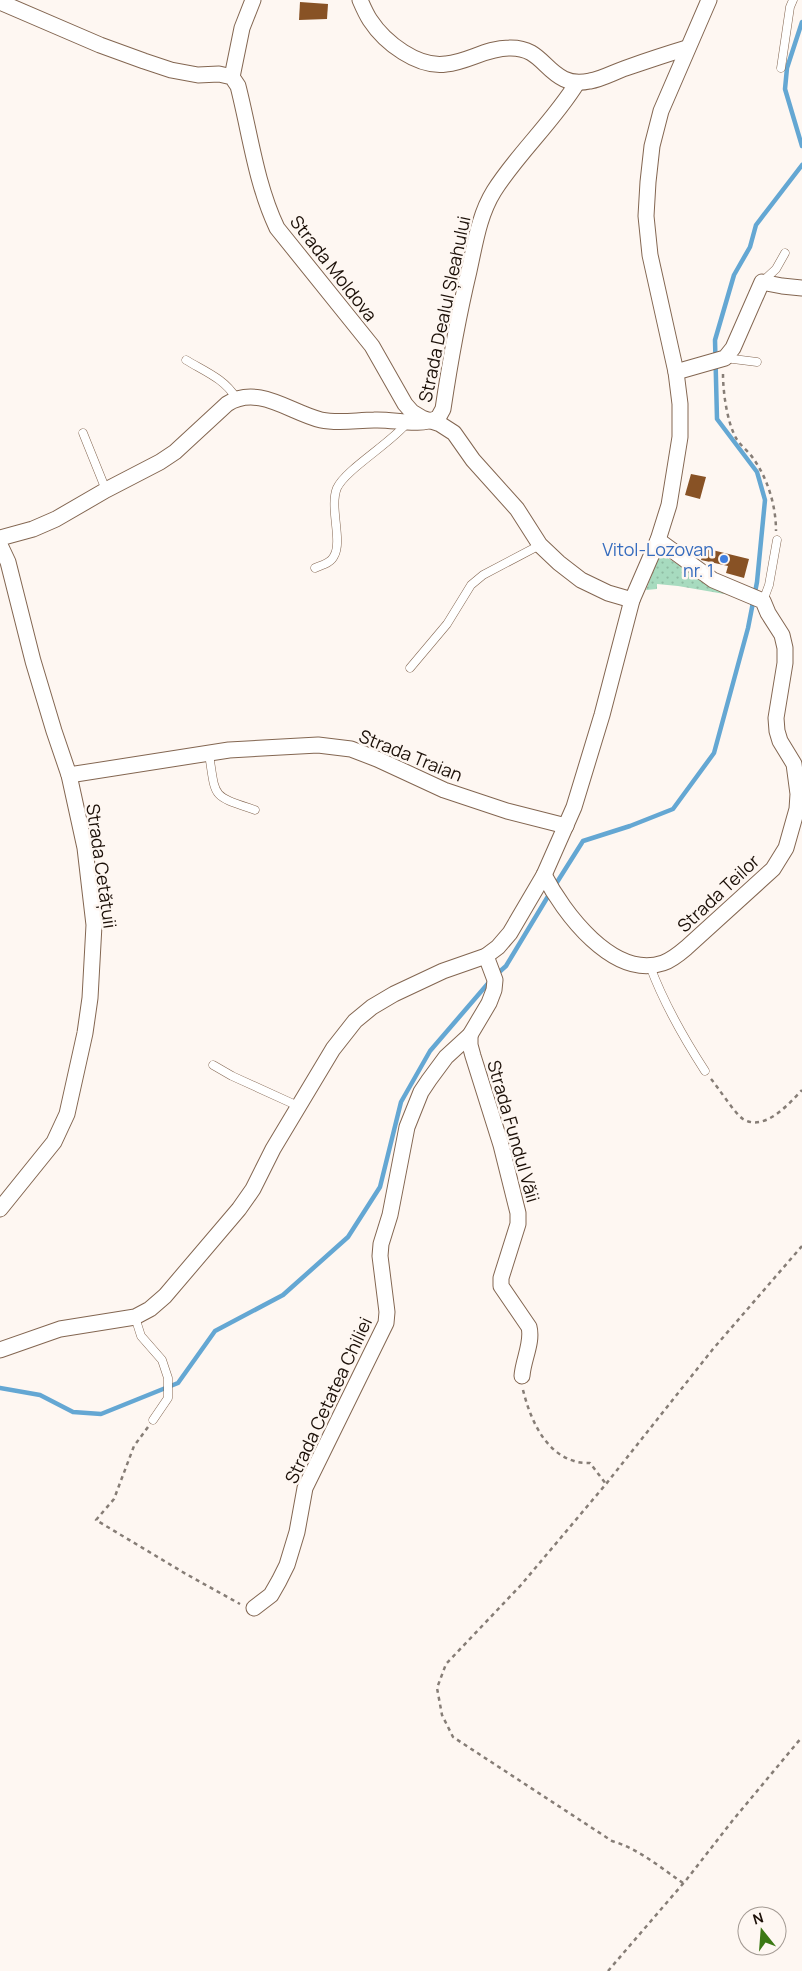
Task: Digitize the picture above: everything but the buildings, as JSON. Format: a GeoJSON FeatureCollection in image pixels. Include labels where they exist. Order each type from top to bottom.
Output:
{"type":"FeatureCollection","features":[{"type":"Feature","properties":{"kind":"street"},"geometry":{"type":"LineString","coordinates":[[0,2],[100,45],[171,70],[198,74],[220,74],[232,77],[242,28],[253,0]]}},
{"type":"Feature","properties":{"kind":"street"},"geometry":{"type":"LineString","coordinates":[[360,0],[371,21],[383,36],[413,57],[430,64],[446,64],[494,49],[510,48],[525,50],[539,57],[563,78],[577,82],[592,81],[659,56],[688,48]]}},
{"type":"Feature","properties":{"kind":"street"},"geometry":{"type":"LineString","coordinates":[[0,1350],[60,1329],[135,1317],[150,1309],[165,1296],[239,1210],[298,1106],[333,1049],[355,1021],[372,1007],[394,994],[443,971],[491,968],[498,947],[550,885],[566,826],[583,780],[632,600],[658,540],[669,505],[680,437],[680,404],[676,372],[650,256],[646,216],[652,146],[661,110],[708,0]]}},
{"type":"Feature","properties":{"kind":"street","name":"Strada Moldova"},"geometry":{"type":"LineString","coordinates":[[232,77],[238,86],[254,158],[270,214],[277,228],[372,346],[405,404],[412,412],[445,426],[454,433],[473,460],[517,509],[540,545],[581,580],[608,593],[632,600]]}},
{"type":"Feature","properties":{"kind":"street","name":"Strada Dealul Șleahului"},"geometry":{"type":"LineString","coordinates":[[236,398],[262,398],[321,420],[350,422],[388,420],[407,423],[431,421],[438,418],[443,409],[457,321],[478,230],[486,208],[493,192],[566,100],[577,82]]}},
{"type":"Feature","properties":{"kind":"street"},"geometry":{"type":"LineString","coordinates":[[676,372],[702,363],[725,358],[733,348],[762,282],[802,288]]}},
{"type":"Feature","properties":{"kind":"street"},"geometry":{"type":"LineString","coordinates":[[0,538],[33,530],[48,523],[160,462],[236,398]]}},
{"type":"Feature","properties":{"kind":"street"},"geometry":{"type":"LineString","coordinates":[[658,540],[713,580],[763,601]]}},
{"type":"Feature","properties":{"kind":"street","name":"Strada Cetățuii"},"geometry":{"type":"LineString","coordinates":[[0,545],[8,562],[33,660],[69,775],[84,848],[94,924],[90,998],[68,1114],[50,1148],[0,1209]]}},
{"type":"Feature","properties":{"kind":"street","name":"Strada Teilor"},"geometry":{"type":"LineString","coordinates":[[650,966],[662,964],[673,959],[773,869],[781,857],[794,823],[798,794],[794,764],[780,742],[776,718],[785,663],[785,648],[782,636],[763,601]]}},
{"type":"Feature","properties":{"kind":"street","name":"Strada Traian"},"geometry":{"type":"LineString","coordinates":[[69,775],[229,750],[308,745],[351,749],[378,759],[444,790],[507,811],[566,826]]}},
{"type":"Feature","properties":{"kind":"street"},"geometry":{"type":"LineString","coordinates":[[550,885],[576,925],[602,948],[635,964],[650,966]]}},
{"type":"Feature","properties":{"kind":"street","name":"Strada Cetatea Chiliei"},"geometry":{"type":"LineString","coordinates":[[254,1608],[271,1594],[287,1565],[297,1532],[305,1488],[386,1323],[387,1312],[380,1256],[381,1244],[390,1215],[407,1127],[421,1092],[437,1068],[456,1046],[470,1035],[489,1003],[494,990],[491,968]]}},
{"type":"Feature","properties":{"kind":"street","name":"Strada Fundul Văii"},"geometry":{"type":"LineString","coordinates":[[470,1035],[470,1045],[501,1146],[518,1213],[518,1224],[504,1268],[501,1286],[529,1327],[531,1335],[523,1363],[522,1376]]}},
{"type":"Feature","properties":{"kind":"lane"},"geometry":{"type":"LineString","coordinates":[[781,68],[790,7],[793,0]]}},
{"type":"Feature","properties":{"kind":"lane"},"geometry":{"type":"LineString","coordinates":[[762,282],[776,269],[785,254]]}},
{"type":"Feature","properties":{"kind":"lane"},"geometry":{"type":"LineString","coordinates":[[725,358],[757,362]]}},
{"type":"Feature","properties":{"kind":"lane"},"geometry":{"type":"LineString","coordinates":[[186,360],[221,380],[230,387],[236,398]]}},
{"type":"Feature","properties":{"kind":"lane"},"geometry":{"type":"LineString","coordinates":[[315,568],[327,564],[334,556],[336,545],[335,495],[338,486],[346,476],[399,433],[407,423]]}},
{"type":"Feature","properties":{"kind":"lane"},"geometry":{"type":"LineString","coordinates":[[83,433],[106,490]]}},
{"type":"Feature","properties":{"kind":"lane"},"geometry":{"type":"LineString","coordinates":[[763,601],[769,585],[776,540]]}},
{"type":"Feature","properties":{"kind":"lane"},"geometry":{"type":"LineString","coordinates":[[410,668],[447,624],[471,585],[483,575],[540,545]]}},
{"type":"Feature","properties":{"kind":"lane"},"geometry":{"type":"LineString","coordinates":[[209,754],[213,788],[218,795],[224,800],[255,810]]}},
{"type":"Feature","properties":{"kind":"lane"},"geometry":{"type":"LineString","coordinates":[[650,966],[660,994],[682,1037],[705,1071]]}},
{"type":"Feature","properties":{"kind":"lane"},"geometry":{"type":"LineString","coordinates":[[213,1065],[232,1076],[298,1106]]}},
{"type":"Feature","properties":{"kind":"lane"},"geometry":{"type":"LineString","coordinates":[[135,1317],[141,1336],[162,1360],[168,1378],[168,1398],[153,1420]]}},
{"type":"Feature","properties":{"kind":"path"},"geometry":{"type":"LineString","coordinates":[[725,358],[723,376],[725,403],[736,438],[754,459],[772,500],[776,519],[776,540]]}},
{"type":"Feature","properties":{"kind":"path"},"geometry":{"type":"LineString","coordinates":[[705,1071],[741,1118],[754,1123],[769,1120],[802,1090]]}},
{"type":"Feature","properties":{"kind":"path"},"geometry":{"type":"LineString","coordinates":[[683,1883],[624,1844],[612,1841],[453,1737],[442,1715],[437,1688],[446,1664],[521,1585],[606,1484],[713,1349],[802,1246]]}},
{"type":"Feature","properties":{"kind":"path"},"geometry":{"type":"LineString","coordinates":[[522,1376],[523,1391],[538,1431],[555,1451],[574,1462],[590,1463],[606,1484]]}},
{"type":"Feature","properties":{"kind":"path"},"geometry":{"type":"LineString","coordinates":[[153,1420],[134,1446],[114,1499],[96,1520],[235,1602],[254,1608]]}},
{"type":"Feature","properties":{"kind":"path"},"geometry":{"type":"LineString","coordinates":[[608,1971],[683,1883],[802,1737]]}},
{"type":"Feature","properties":{"kind":"green space"},"geometry":{"type":"Polygon","coordinates":[[[660,553],[704,581],[736,596],[657,584],[657,589],[646,590],[660,553]]]}},
{"type":"Feature","properties":{"kind":"waterway"},"geometry":{"type":"LineString","coordinates":[[802,22],[787,68],[785,89],[802,146]]}},
{"type":"Feature","properties":{"kind":"waterway"},"geometry":{"type":"LineString","coordinates":[[554,887],[583,841],[630,826],[673,809],[714,753],[748,628],[757,582],[765,500],[757,472],[717,419],[715,340],[734,275],[750,247],[756,225],[802,165]]}},
{"type":"Feature","properties":{"kind":"waterway"},"geometry":{"type":"LineString","coordinates":[[497,974],[506,966],[550,893]]}},
{"type":"Feature","properties":{"kind":"waterway"},"geometry":{"type":"LineString","coordinates":[[0,1388],[40,1395],[73,1412],[101,1414],[178,1383],[215,1331],[283,1295],[348,1237],[380,1187],[401,1102],[430,1051],[491,980]]}},
{"type":"Feature","properties":{"kind":"place","name":"Vitol-Lozovan nr. 1"},"geometry":{"type":"Point","coordinates":[724,559]}}]}
